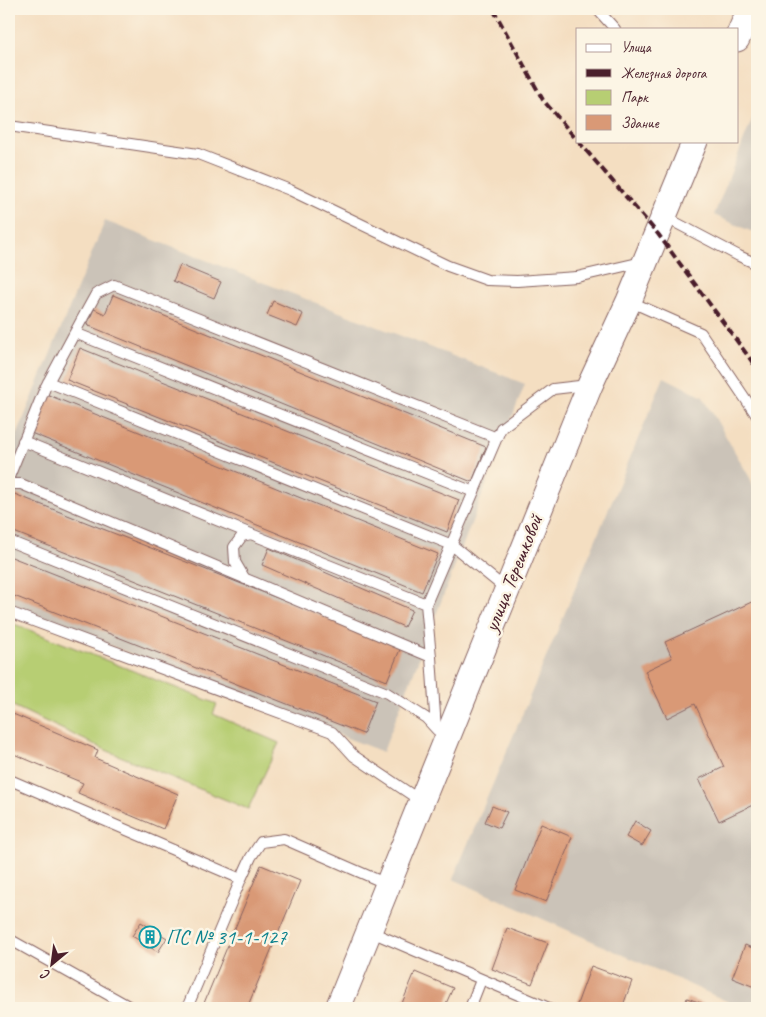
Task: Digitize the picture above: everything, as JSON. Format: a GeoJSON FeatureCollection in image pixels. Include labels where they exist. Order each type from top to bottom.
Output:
{"type":"FeatureCollection","features":[{"type":"Feature","properties":{"kind":"street"},"geometry":{"type":"LineString","coordinates":[[738,37],[750,9]]}},
{"type":"Feature","properties":{"kind":"street","name":"улица Терешковой"},"geometry":{"type":"LineString","coordinates":[[338,1008],[421,800],[441,735],[507,590],[590,385],[629,302],[695,142]]}},
{"type":"Feature","properties":{"kind":"lane"},"geometry":{"type":"LineString","coordinates":[[597,9],[613,28]]}},
{"type":"Feature","properties":{"kind":"lane"},"geometry":{"type":"LineString","coordinates":[[9,126],[198,154],[290,190],[448,266],[487,280],[517,281],[577,277],[645,261]]}},
{"type":"Feature","properties":{"kind":"lane"},"geometry":{"type":"LineString","coordinates":[[665,216],[757,264]]}},
{"type":"Feature","properties":{"kind":"lane"},"geometry":{"type":"LineString","coordinates":[[9,476],[48,382],[74,333],[96,294],[114,285],[497,438]]}},
{"type":"Feature","properties":{"kind":"lane"},"geometry":{"type":"LineString","coordinates":[[629,302],[701,333],[757,416]]}},
{"type":"Feature","properties":{"kind":"lane"},"geometry":{"type":"LineString","coordinates":[[74,333],[474,492]]}},
{"type":"Feature","properties":{"kind":"lane"},"geometry":{"type":"LineString","coordinates":[[48,382],[452,545],[507,590]]}},
{"type":"Feature","properties":{"kind":"lane"},"geometry":{"type":"LineString","coordinates":[[441,735],[426,604],[501,428],[553,389],[590,385]]}},
{"type":"Feature","properties":{"kind":"lane"},"geometry":{"type":"LineString","coordinates":[[23,440],[426,604]]}},
{"type":"Feature","properties":{"kind":"lane"},"geometry":{"type":"LineString","coordinates":[[9,484],[21,484],[431,657]]}},
{"type":"Feature","properties":{"kind":"lane"},"geometry":{"type":"LineString","coordinates":[[245,579],[235,562],[234,547],[242,536],[251,534]]}},
{"type":"Feature","properties":{"kind":"lane"},"geometry":{"type":"LineString","coordinates":[[9,541],[387,693],[426,718],[441,735]]}},
{"type":"Feature","properties":{"kind":"lane"},"geometry":{"type":"LineString","coordinates":[[9,612],[332,732],[354,756],[421,800]]}},
{"type":"Feature","properties":{"kind":"lane"},"geometry":{"type":"LineString","coordinates":[[9,783],[10,780],[241,879]]}},
{"type":"Feature","properties":{"kind":"lane"},"geometry":{"type":"LineString","coordinates":[[187,1008],[241,879],[251,857],[261,842],[284,839],[387,884]]}},
{"type":"Feature","properties":{"kind":"lane"},"geometry":{"type":"LineString","coordinates":[[368,931],[549,1008]]}},
{"type":"Feature","properties":{"kind":"lane"},"geometry":{"type":"LineString","coordinates":[[9,939],[132,1008]]}},
{"type":"Feature","properties":{"kind":"lane"},"geometry":{"type":"LineString","coordinates":[[470,1008],[481,980]]}},
{"type":"Feature","properties":{"kind":"shaded area"},"geometry":{"type":"Polygon","coordinates":[[[757,107],[757,234],[714,215],[757,107]]]}},
{"type":"Feature","properties":{"kind":"shaded area"},"geometry":{"type":"Polygon","coordinates":[[[105,221],[525,384],[383,752],[9,606],[9,454],[105,221]]]}},
{"type":"Feature","properties":{"kind":"shaded area"},"geometry":{"type":"Polygon","coordinates":[[[664,377],[703,397],[750,478],[757,495],[757,1008],[742,1008],[453,879],[664,377]]]}},
{"type":"Feature","properties":{"kind":"green space"},"geometry":{"type":"Polygon","coordinates":[[[9,622],[217,704],[213,714],[279,743],[248,809],[108,751],[9,704],[9,622]]]}},
{"type":"Feature","properties":{"kind":"building"},"geometry":{"type":"Polygon","coordinates":[[[180,265],[221,282],[214,298],[173,281],[180,265]]]}},
{"type":"Feature","properties":{"kind":"building"},"geometry":{"type":"Polygon","coordinates":[[[113,295],[486,447],[472,482],[87,325],[94,309],[105,314],[113,295]]]}},
{"type":"Feature","properties":{"kind":"building"},"geometry":{"type":"Polygon","coordinates":[[[273,301],[303,314],[297,327],[267,315],[273,301]]]}},
{"type":"Feature","properties":{"kind":"building"},"geometry":{"type":"Polygon","coordinates":[[[80,348],[459,500],[447,532],[67,380],[80,348]]]}},
{"type":"Feature","properties":{"kind":"building"},"geometry":{"type":"Polygon","coordinates":[[[46,394],[438,554],[422,592],[31,433],[46,394]]]}},
{"type":"Feature","properties":{"kind":"building"},"geometry":{"type":"Polygon","coordinates":[[[12,493],[401,647],[387,681],[9,530],[9,502],[12,493]]]}},
{"type":"Feature","properties":{"kind":"building"},"geometry":{"type":"Polygon","coordinates":[[[269,548],[412,610],[404,627],[262,565],[269,548]]]}},
{"type":"Feature","properties":{"kind":"building"},"geometry":{"type":"Polygon","coordinates":[[[9,556],[376,701],[363,734],[9,594],[9,556]]]}},
{"type":"Feature","properties":{"kind":"building"},"geometry":{"type":"Polygon","coordinates":[[[756,600],[757,803],[719,821],[699,779],[724,767],[695,704],[667,718],[645,671],[672,658],[665,642],[756,600]]]}},
{"type":"Feature","properties":{"kind":"building"},"geometry":{"type":"Polygon","coordinates":[[[13,714],[98,750],[95,758],[178,794],[163,829],[78,793],[83,783],[9,752],[9,724],[13,714]]]}},
{"type":"Feature","properties":{"kind":"building"},"geometry":{"type":"Polygon","coordinates":[[[492,806],[507,812],[499,828],[485,822],[492,806]]]}},
{"type":"Feature","properties":{"kind":"building"},"geometry":{"type":"Polygon","coordinates":[[[635,821],[651,831],[642,846],[626,837],[635,821]]]}},
{"type":"Feature","properties":{"kind":"building"},"geometry":{"type":"Polygon","coordinates":[[[541,824],[572,837],[546,902],[515,890],[541,824]]]}},
{"type":"Feature","properties":{"kind":"building"},"geometry":{"type":"Polygon","coordinates":[[[261,865],[300,881],[247,1008],[202,1008],[261,865]]]}},
{"type":"Feature","properties":{"kind":"building","name":"ПС № 31-1-127"},"geometry":{"type":"Polygon","coordinates":[[[141,922],[167,938],[158,952],[132,936],[141,922]]]}},
{"type":"Feature","properties":{"kind":"building"},"geometry":{"type":"Polygon","coordinates":[[[507,928],[548,943],[532,984],[492,969],[507,928]]]}},
{"type":"Feature","properties":{"kind":"building"},"geometry":{"type":"Polygon","coordinates":[[[745,945],[757,950],[757,988],[732,978],[745,945]]]}},
{"type":"Feature","properties":{"kind":"building"},"geometry":{"type":"Polygon","coordinates":[[[591,966],[632,981],[622,1008],[576,1007],[591,966]]]}},
{"type":"Feature","properties":{"kind":"building"},"geometry":{"type":"Polygon","coordinates":[[[415,972],[453,988],[444,1008],[400,1008],[415,972]]]}},
{"type":"Feature","properties":{"kind":"building"},"geometry":{"type":"Polygon","coordinates":[[[687,998],[715,1008],[683,1008],[687,998]]]}},
{"type":"Feature","properties":{"kind":"railway"},"geometry":{"type":"LineString","coordinates":[[493,9],[543,100],[576,139]]}},
{"type":"Feature","properties":{"kind":"railway"},"geometry":{"type":"LineString","coordinates":[[579,142],[658,234],[757,370]]}},
{"type":"Feature","properties":{"kind":"place","name":"ПС № 31-1-127"},"geometry":{"type":"Point","coordinates":[150,937]}}]}
